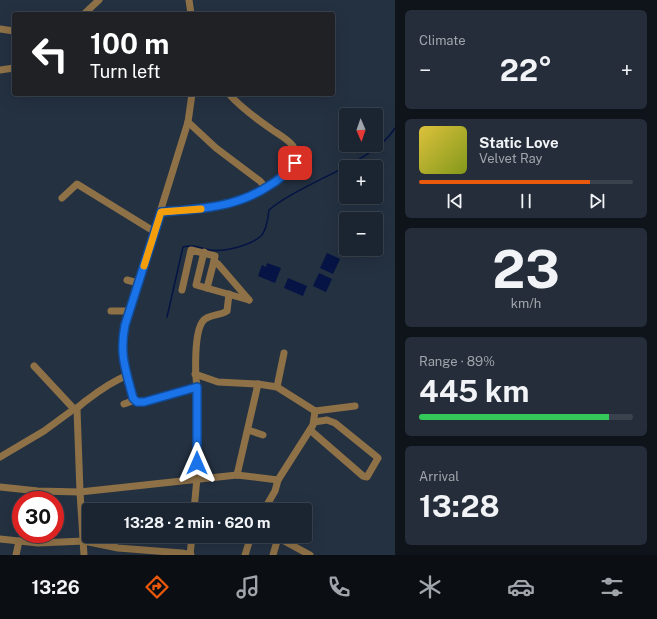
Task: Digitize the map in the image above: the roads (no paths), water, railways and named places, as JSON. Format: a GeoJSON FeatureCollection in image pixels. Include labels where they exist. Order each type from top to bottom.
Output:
{"type":"FeatureCollection","features":[{"type":"Feature","properties":{"kind":"street"},"geometry":{"type":"LineString","coordinates":[[86,12],[99,0]]}},
{"type":"Feature","properties":{"kind":"street"},"geometry":{"type":"LineString","coordinates":[[189,0],[191,12]]}},
{"type":"Feature","properties":{"kind":"street"},"geometry":{"type":"LineString","coordinates":[[0,29],[12,31]]}},
{"type":"Feature","properties":{"kind":"street"},"geometry":{"type":"LineString","coordinates":[[0,70],[12,68]]}},
{"type":"Feature","properties":{"kind":"street"},"geometry":{"type":"LineString","coordinates":[[134,400],[123,357],[122,343],[138,283],[151,246],[188,122],[192,96]]}},
{"type":"Feature","properties":{"kind":"street"},"geometry":{"type":"LineString","coordinates":[[161,212],[201,209],[226,205],[252,196],[282,178],[295,163],[296,157],[294,148],[291,144],[252,116],[231,96]]}},
{"type":"Feature","properties":{"kind":"street"},"geometry":{"type":"LineString","coordinates":[[188,122],[216,148],[260,181],[266,188]]}},
{"type":"Feature","properties":{"kind":"street"},"geometry":{"type":"LineString","coordinates":[[62,198],[75,185],[80,185],[98,198],[155,233]]}},
{"type":"Feature","properties":{"kind":"street"},"geometry":{"type":"LineString","coordinates":[[182,290],[191,250],[204,252],[215,256],[207,288]]}},
{"type":"Feature","properties":{"kind":"street"},"geometry":{"type":"LineString","coordinates":[[204,252],[196,285],[249,300],[214,261]]}},
{"type":"Feature","properties":{"kind":"street"},"geometry":{"type":"LineString","coordinates":[[127,280],[138,283]]}},
{"type":"Feature","properties":{"kind":"street"},"geometry":{"type":"LineString","coordinates":[[195,503],[197,478],[197,387],[195,357],[203,321],[227,311],[229,294]]}},
{"type":"Feature","properties":{"kind":"street"},"geometry":{"type":"LineString","coordinates":[[111,311],[130,311]]}},
{"type":"Feature","properties":{"kind":"street"},"geometry":{"type":"LineString","coordinates":[[277,387],[284,353]]}},
{"type":"Feature","properties":{"kind":"street"},"geometry":{"type":"LineString","coordinates":[[34,366],[76,409],[82,516]]}},
{"type":"Feature","properties":{"kind":"street"},"geometry":{"type":"LineString","coordinates":[[0,457],[44,431],[107,385],[128,374]]}},
{"type":"Feature","properties":{"kind":"street"},"geometry":{"type":"LineString","coordinates":[[195,374],[218,382],[258,384],[277,387],[315,411],[355,406]]}},
{"type":"Feature","properties":{"kind":"street"},"geometry":{"type":"LineString","coordinates":[[237,475],[258,384]]}},
{"type":"Feature","properties":{"kind":"street"},"geometry":{"type":"LineString","coordinates":[[124,404],[134,400],[144,402],[197,387]]}},
{"type":"Feature","properties":{"kind":"street"},"geometry":{"type":"LineString","coordinates":[[268,503],[275,491],[278,480],[310,430],[314,422],[315,411]]}},
{"type":"Feature","properties":{"kind":"street"},"geometry":{"type":"LineString","coordinates":[[310,430],[363,476],[367,477],[377,462],[378,458],[335,423],[327,420],[314,422]]}},
{"type":"Feature","properties":{"kind":"street"},"geometry":{"type":"LineString","coordinates":[[248,430],[262,435]]}},
{"type":"Feature","properties":{"kind":"street"},"geometry":{"type":"LineString","coordinates":[[0,487],[41,491],[80,492],[197,478],[237,475],[278,480]]}},
{"type":"Feature","properties":{"kind":"street"},"geometry":{"type":"LineString","coordinates":[[0,539],[12,540]]}},
{"type":"Feature","properties":{"kind":"street"},"geometry":{"type":"LineString","coordinates":[[64,542],[82,541]]}},
{"type":"Feature","properties":{"kind":"street"},"geometry":{"type":"LineString","coordinates":[[16,555],[19,543]]}},
{"type":"Feature","properties":{"kind":"street"},"geometry":{"type":"LineString","coordinates":[[84,543],[84,555]]}},
{"type":"Feature","properties":{"kind":"street"},"geometry":{"type":"LineString","coordinates":[[94,543],[118,548],[190,555],[191,543]]}},
{"type":"Feature","properties":{"kind":"street"},"geometry":{"type":"LineString","coordinates":[[245,555],[249,543]]}},
{"type":"Feature","properties":{"kind":"street"},"geometry":{"type":"LineString","coordinates":[[273,555],[276,543]]}},
{"type":"Feature","properties":{"kind":"street"},"geometry":{"type":"LineString","coordinates":[[288,543],[310,555]]}},
{"type":"Feature","properties":{"kind":"waterway"},"geometry":{"type":"LineString","coordinates":[[167,317],[183,247],[194,246],[210,250],[222,250],[237,248],[256,240],[265,231],[269,210],[300,190],[355,162],[372,151],[385,140],[395,128]]}}]}
